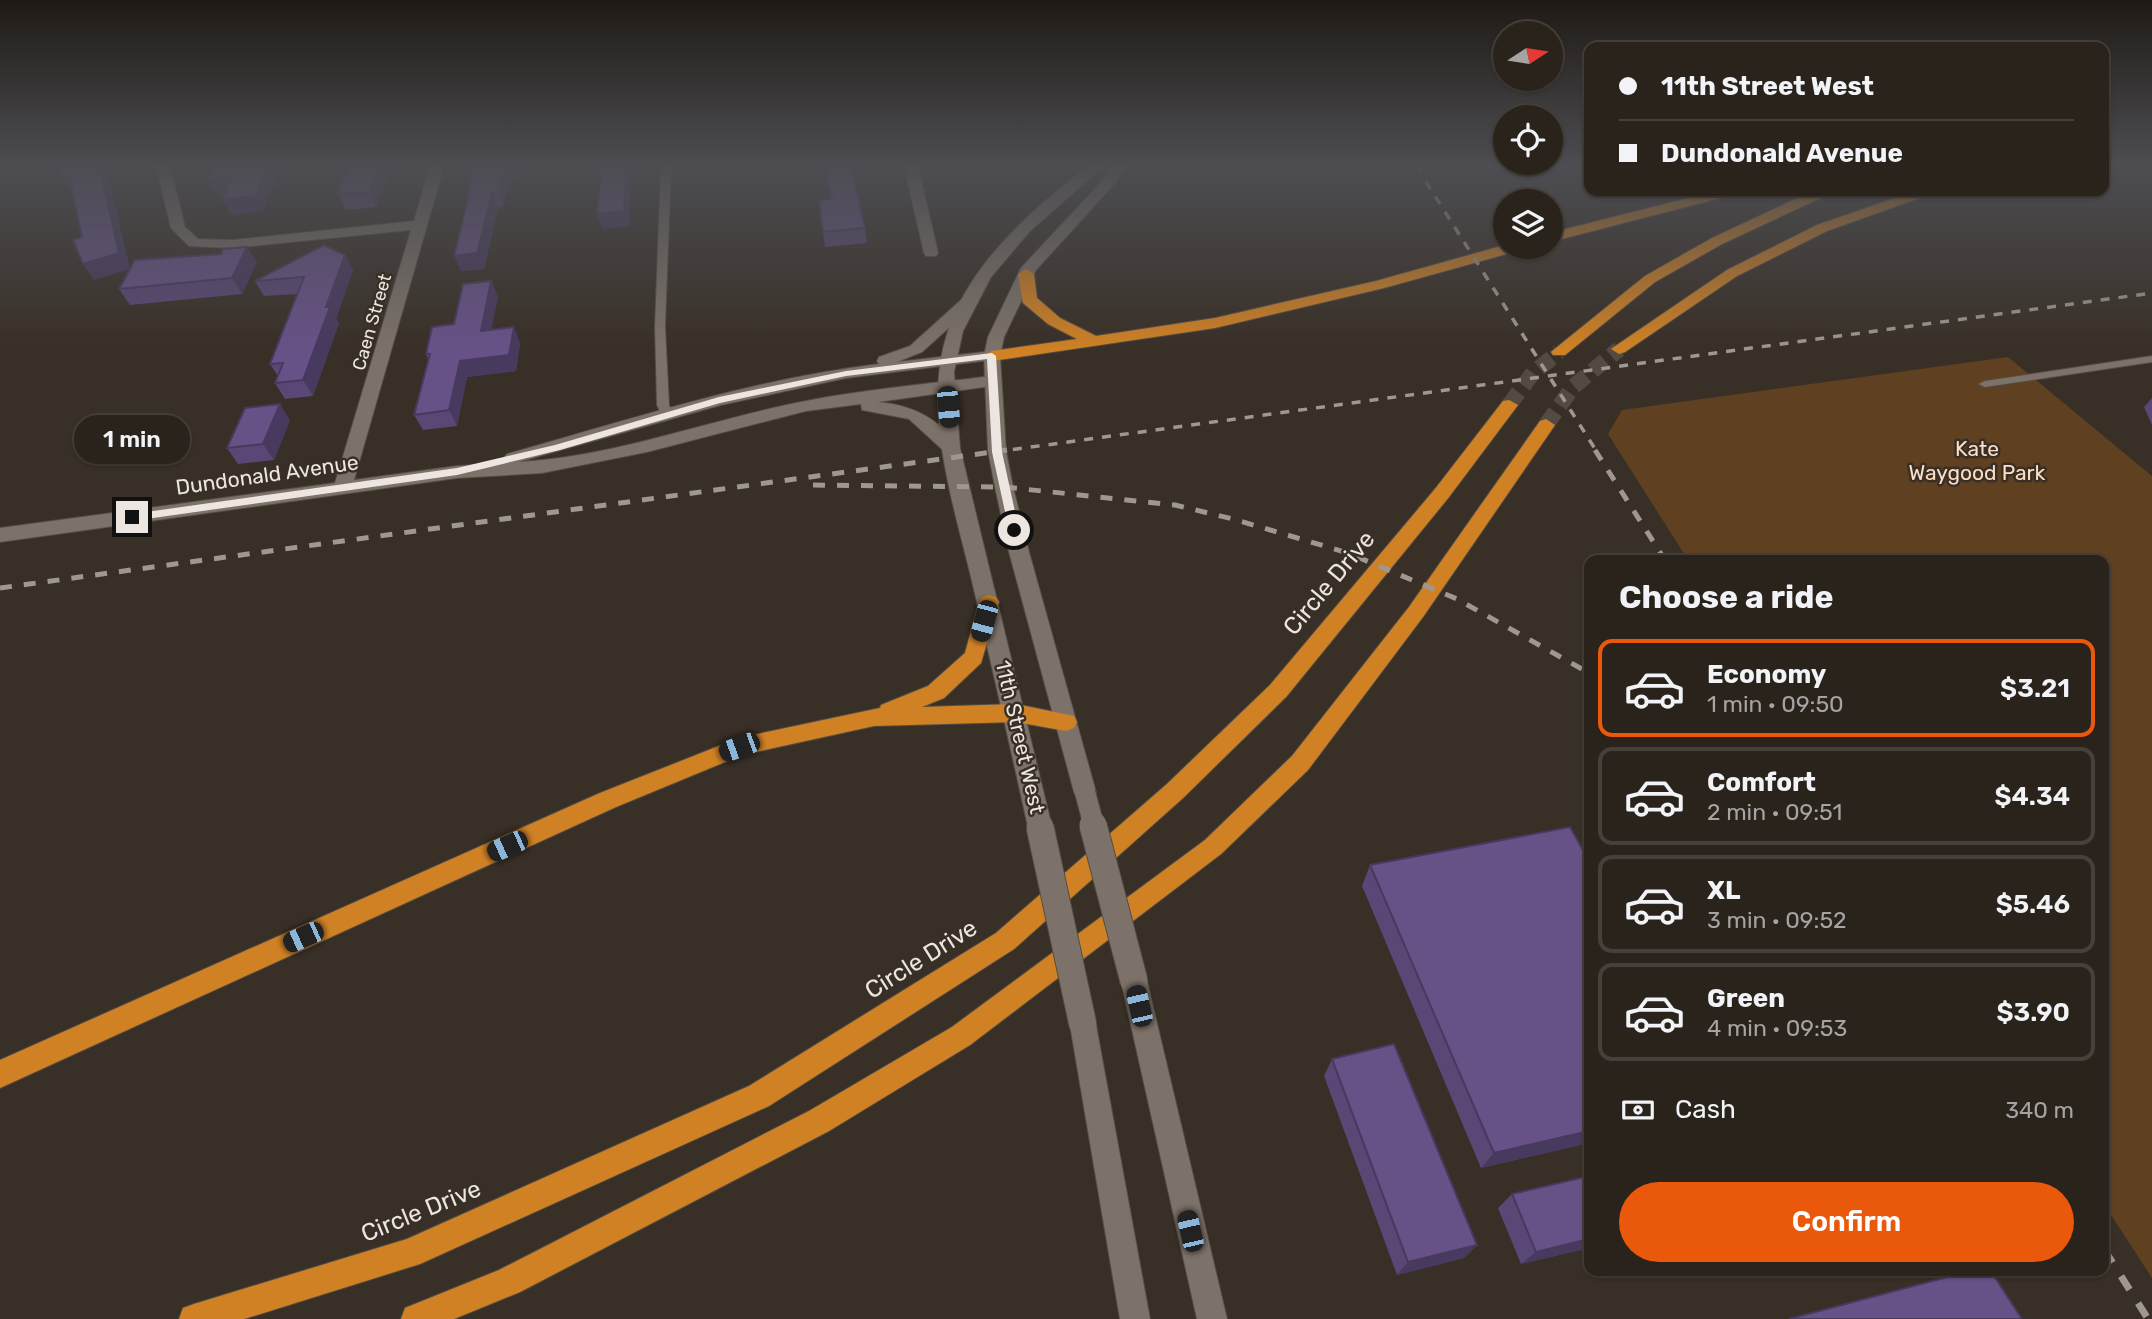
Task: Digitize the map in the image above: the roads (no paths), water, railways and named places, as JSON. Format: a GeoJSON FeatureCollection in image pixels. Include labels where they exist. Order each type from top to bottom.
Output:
{"type":"FeatureCollection","features":[{"type":"Feature","properties":{"kind":"highway"},"geometry":{"type":"LineString","coordinates":[[1563,235],[1590,228]]}},
{"type":"Feature","properties":{"kind":"highway"},"geometry":{"type":"LineString","coordinates":[[1559,352],[1650,279],[1746,228]]}},
{"type":"Feature","properties":{"kind":"highway"},"geometry":{"type":"LineString","coordinates":[[1619,349],[1732,273],[1823,228]]}},
{"type":"Feature","properties":{"kind":"highway"},"geometry":{"type":"LineString","coordinates":[[992,356],[1215,323],[1379,285],[1493,253]]}},
{"type":"Feature","properties":{"kind":"highway"},"geometry":{"type":"LineString","coordinates":[[1026,274],[1029,300],[1054,321],[1092,340]]}},
{"type":"Feature","properties":{"kind":"highway","name":"Circle Drive"},"geometry":{"type":"LineString","coordinates":[[194,1319],[409,1253],[759,1096],[1005,941],[1175,791],[1278,691],[1442,493],[1509,405]]}},
{"type":"Feature","properties":{"kind":"highway"},"geometry":{"type":"LineString","coordinates":[[416,1319],[509,1280],[680,1195],[819,1121],[926,1058],[961,1036],[1213,847],[1300,763],[1416,612],[1546,425]]}},
{"type":"Feature","properties":{"kind":"highway"},"geometry":{"type":"LineString","coordinates":[[0,1074],[684,767],[739,747],[874,717],[936,692],[974,657],[989,603]]}},
{"type":"Feature","properties":{"kind":"highway"},"geometry":{"type":"LineString","coordinates":[[874,717],[1016,713],[1066,722]]}},
{"type":"Feature","properties":{"kind":"street"},"geometry":{"type":"LineString","coordinates":[[178,228],[194,243],[233,244],[395,228]]}},
{"type":"Feature","properties":{"kind":"street","name":"Caen Street"},"geometry":{"type":"LineString","coordinates":[[343,488],[419,228]]}},
{"type":"Feature","properties":{"kind":"street"},"geometry":{"type":"LineString","coordinates":[[925,228],[931,253]]}},
{"type":"Feature","properties":{"kind":"street","name":"11th Street West"},"geometry":{"type":"LineString","coordinates":[[1024,228],[1003,250],[967,303],[947,362],[946,387],[951,448],[1016,713],[1083,1025],[1135,1319]]}},
{"type":"Feature","properties":{"kind":"street"},"geometry":{"type":"LineString","coordinates":[[1068,228],[1026,274],[996,337],[991,381],[997,452],[1133,981],[1212,1319]]}},
{"type":"Feature","properties":{"kind":"street","name":"Dundonald Avenue"},"geometry":{"type":"LineString","coordinates":[[846,373],[916,349],[967,303]]}},
{"type":"Feature","properties":{"kind":"street","name":"Dundonald Avenue"},"geometry":{"type":"LineString","coordinates":[[0,536],[457,471],[556,448],[719,400],[846,373],[992,356]]}},
{"type":"Feature","properties":{"kind":"street","name":"Dundonald Avenue"},"geometry":{"type":"LineString","coordinates":[[457,471],[542,467],[647,446],[806,406],[991,381]]}},
{"type":"Feature","properties":{"kind":"street","name":"Dundonald Avenue"},"geometry":{"type":"LineString","coordinates":[[806,406],[867,405],[904,409],[923,419],[951,448]]}},
{"type":"Feature","properties":{"kind":"lane"},"geometry":{"type":"LineString","coordinates":[[664,228],[660,327],[663,405],[667,415]]}},
{"type":"Feature","properties":{"kind":"lane"},"geometry":{"type":"LineString","coordinates":[[1985,384],[2152,359]]}},
{"type":"Feature","properties":{"kind":"tunnel"},"geometry":{"type":"LineString","coordinates":[[1546,425],[1573,387],[1619,349]]}},
{"type":"Feature","properties":{"kind":"tunnel"},"geometry":{"type":"LineString","coordinates":[[1509,405],[1533,373],[1559,352]]}},
{"type":"Feature","properties":{"kind":"railway"},"geometry":{"type":"LineString","coordinates":[[1455,228],[1549,376]]}},
{"type":"Feature","properties":{"kind":"railway"},"geometry":{"type":"LineString","coordinates":[[1549,376],[2152,293]]}},
{"type":"Feature","properties":{"kind":"railway"},"geometry":{"type":"LineString","coordinates":[[995,452],[1549,376]]}},
{"type":"Feature","properties":{"kind":"railway"},"geometry":{"type":"LineString","coordinates":[[1549,376],[1597,452]]}},
{"type":"Feature","properties":{"kind":"railway"},"geometry":{"type":"LineString","coordinates":[[0,588],[1007,450]]}},
{"type":"Feature","properties":{"kind":"railway"},"geometry":{"type":"LineString","coordinates":[[1595,450],[1662,555]]}},
{"type":"Feature","properties":{"kind":"railway"},"geometry":{"type":"LineString","coordinates":[[813,485],[1004,487],[1175,505],[1348,553],[1457,599],[1584,670]]}},
{"type":"Feature","properties":{"kind":"railway"},"geometry":{"type":"LineString","coordinates":[[2109,1257],[2148,1319]]}},
{"type":"Feature","properties":{"kind":"park label","name":"Kate Waygood Park"},"geometry":{"type":"Point","coordinates":[1977,461]}}]}
